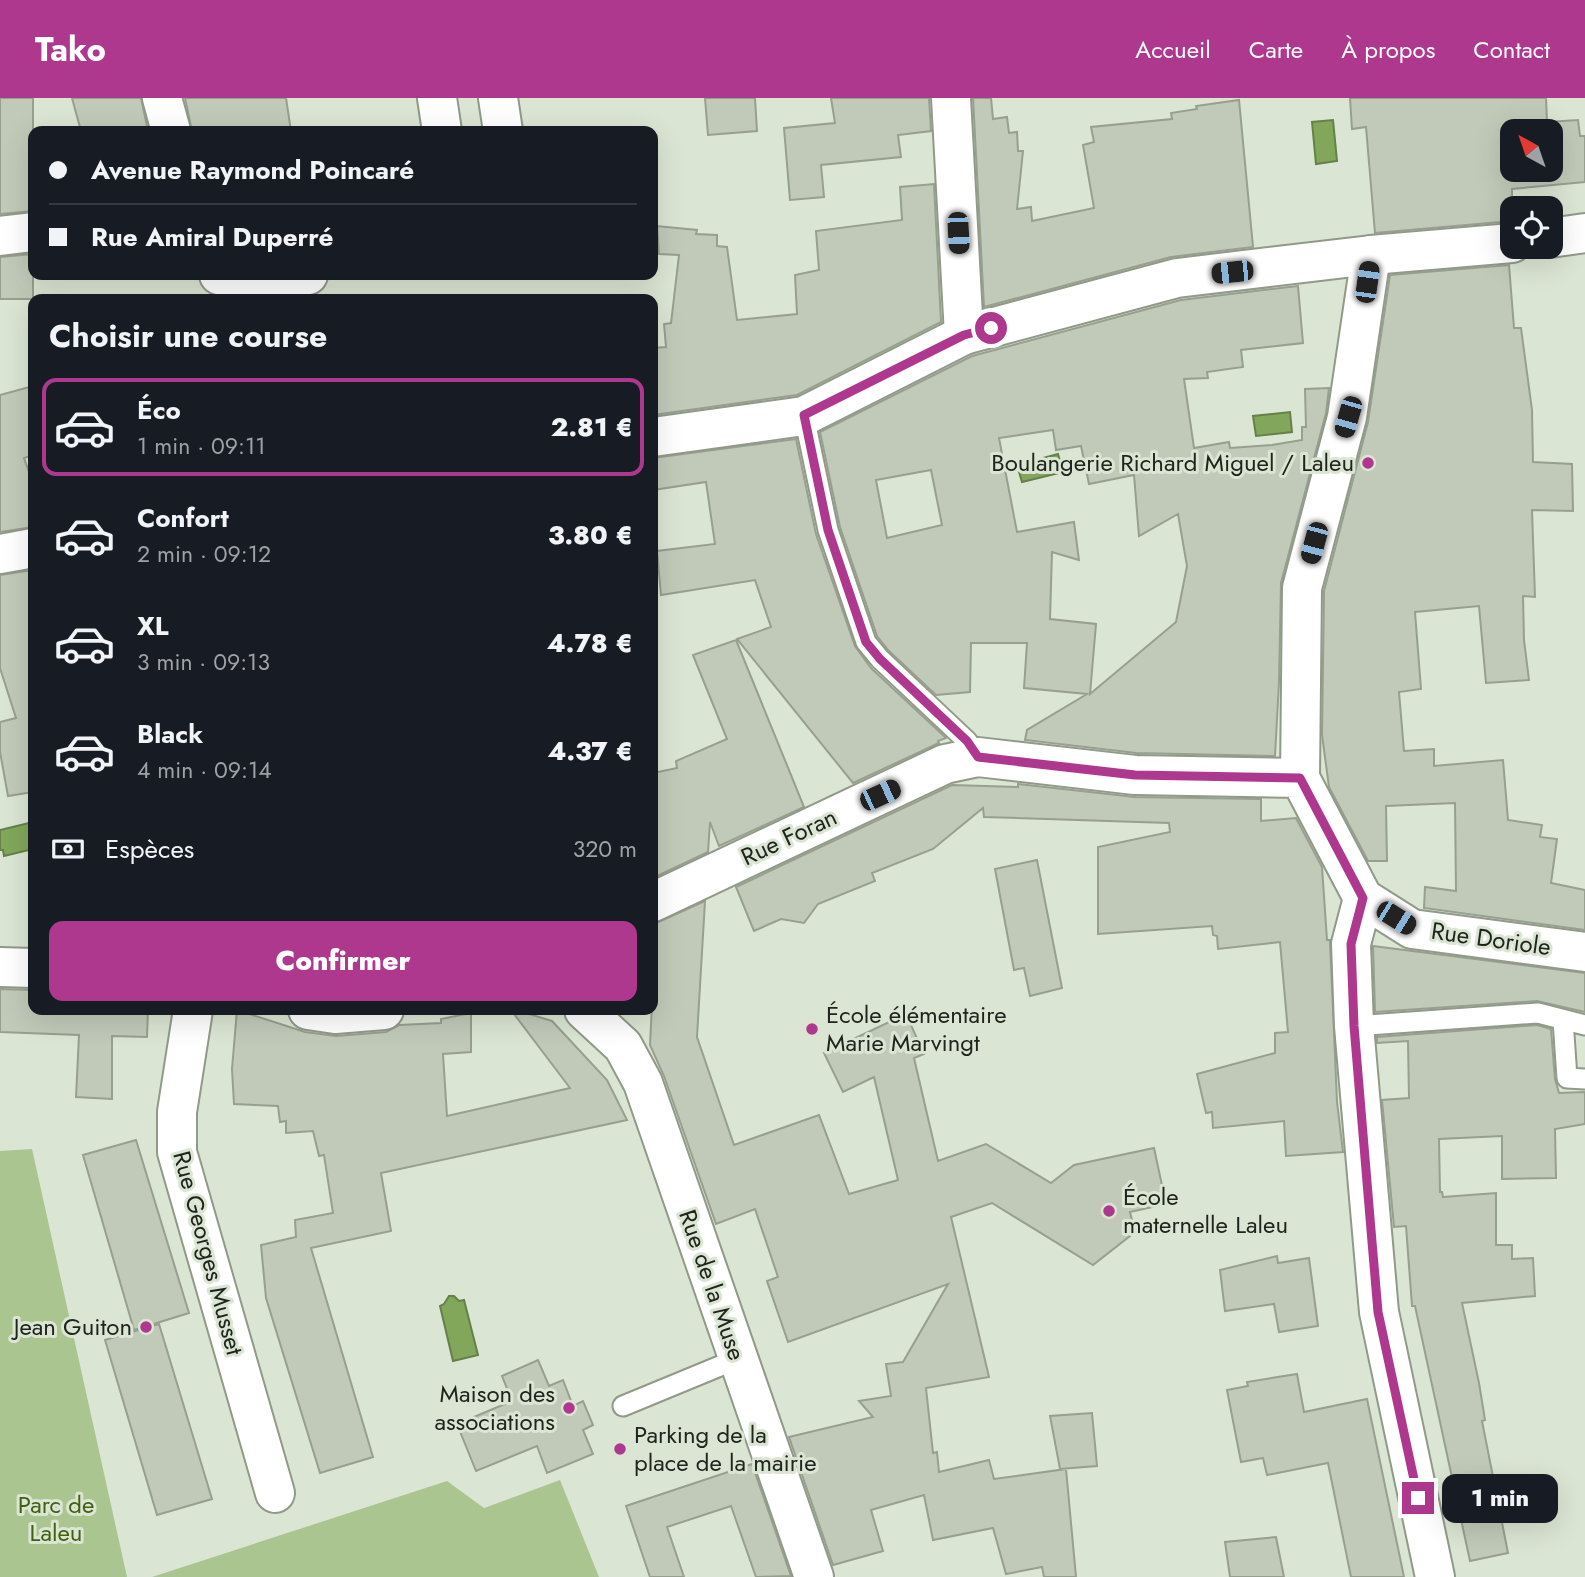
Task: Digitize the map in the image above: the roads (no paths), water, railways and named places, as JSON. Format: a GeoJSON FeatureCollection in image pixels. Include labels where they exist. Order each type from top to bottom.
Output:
{"type":"FeatureCollection","features":[{"type":"Feature","properties":{"kind":"street"},"geometry":{"type":"LineString","coordinates":[[162,98],[169,126]]}},
{"type":"Feature","properties":{"kind":"street"},"geometry":{"type":"LineString","coordinates":[[437,98],[441,126]]}},
{"type":"Feature","properties":{"kind":"street"},"geometry":{"type":"LineString","coordinates":[[498,98],[502,126]]}},
{"type":"Feature","properties":{"kind":"street"},"geometry":{"type":"LineString","coordinates":[[950,98],[964,335]]}},
{"type":"Feature","properties":{"kind":"street"},"geometry":{"type":"LineString","coordinates":[[0,236],[28,233]]}},
{"type":"Feature","properties":{"kind":"street"},"geometry":{"type":"LineString","coordinates":[[1563,236],[1585,233]]}},
{"type":"Feature","properties":{"kind":"street"},"geometry":{"type":"LineString","coordinates":[[658,436],[804,415],[964,335],[1177,278],[1371,255],[1500,244]]}},
{"type":"Feature","properties":{"kind":"street"},"geometry":{"type":"LineString","coordinates":[[1371,255],[1348,417],[1302,588],[1300,778],[1363,898],[1351,944],[1354,1026],[1378,1312],[1434,1577]]}},
{"type":"Feature","properties":{"kind":"street"},"geometry":{"type":"LineString","coordinates":[[230,280],[260,293],[295,280]]}},
{"type":"Feature","properties":{"kind":"street"},"geometry":{"type":"LineString","coordinates":[[0,555],[28,549]]}},
{"type":"Feature","properties":{"kind":"street","name":"Rue Foran"},"geometry":{"type":"LineString","coordinates":[[658,900],[946,764],[978,757],[1135,775],[1300,778]]}},
{"type":"Feature","properties":{"kind":"street","name":"Rue Doriole"},"geometry":{"type":"LineString","coordinates":[[1363,898],[1412,929],[1585,952]]}},
{"type":"Feature","properties":{"kind":"street"},"geometry":{"type":"LineString","coordinates":[[0,967],[28,968]]}},
{"type":"Feature","properties":{"kind":"street","name":"Rue Georges Musset"},"geometry":{"type":"LineString","coordinates":[[192,1015],[177,1112],[177,1152],[275,1493]]}},
{"type":"Feature","properties":{"kind":"street","name":"Rue de la Muse"},"geometry":{"type":"LineString","coordinates":[[589,1015],[623,1046],[643,1083],[814,1577]]}},
{"type":"Feature","properties":{"kind":"lane"},"geometry":{"type":"LineString","coordinates":[[804,415],[828,530],[866,642],[889,668],[967,741],[978,757]]}},
{"type":"Feature","properties":{"kind":"lane"},"geometry":{"type":"LineString","coordinates":[[1354,1026],[1538,1013],[1585,1024]]}},
{"type":"Feature","properties":{"kind":"lane"},"geometry":{"type":"LineString","coordinates":[[1563,1020],[1567,1078],[1585,1079]]}},
{"type":"Feature","properties":{"kind":"lane"},"geometry":{"type":"LineString","coordinates":[[622,1406],[737,1359]]}},
{"type":"Feature","properties":{"kind":"place","name":"Boulangerie Richard Miguel / Laleu"},"geometry":{"type":"Point","coordinates":[1368,463]}},
{"type":"Feature","properties":{"kind":"place","name":"École élémentaire Marie Marvingt"},"geometry":{"type":"Point","coordinates":[812,1029]}},
{"type":"Feature","properties":{"kind":"place","name":"École maternelle Laleu"},"geometry":{"type":"Point","coordinates":[1109,1211]}},
{"type":"Feature","properties":{"kind":"place","name":"Jean Guiton"},"geometry":{"type":"Point","coordinates":[146,1327]}},
{"type":"Feature","properties":{"kind":"place","name":"Maison des associations"},"geometry":{"type":"Point","coordinates":[569,1408]}},
{"type":"Feature","properties":{"kind":"place","name":"Parking de la place de la mairie"},"geometry":{"type":"Point","coordinates":[620,1449]}},
{"type":"Feature","properties":{"kind":"park label","name":"Parc de Laleu"},"geometry":{"type":"Point","coordinates":[56,1519]}}]}
